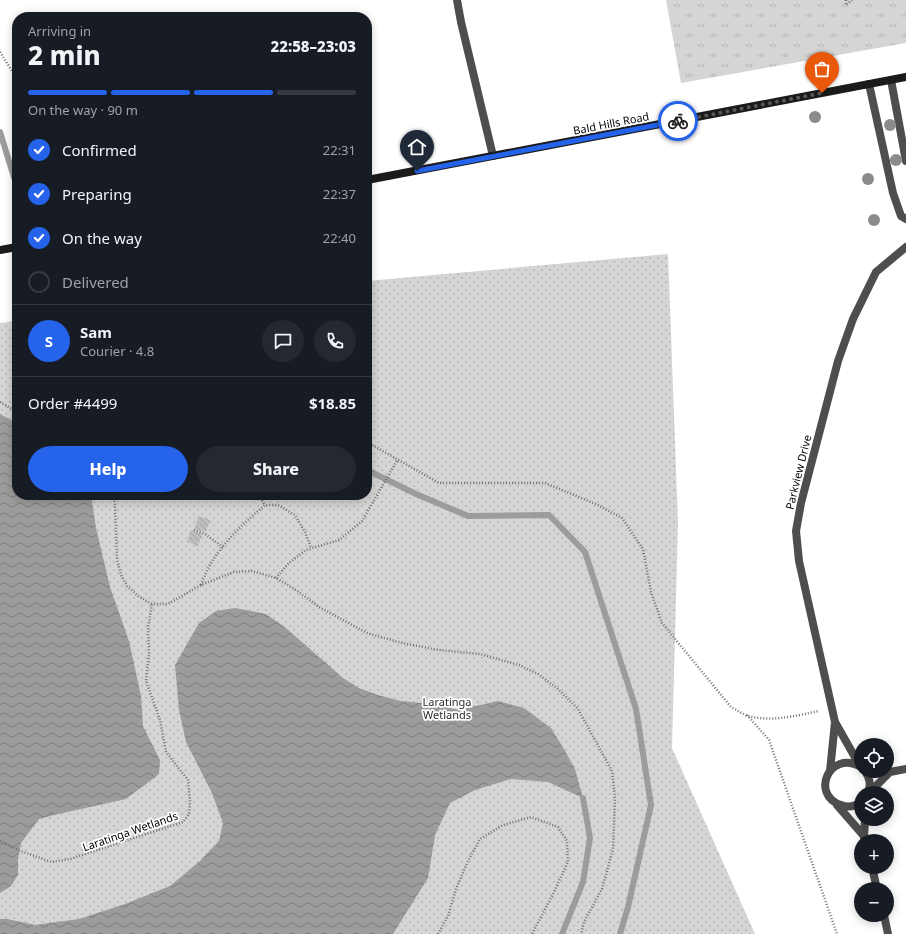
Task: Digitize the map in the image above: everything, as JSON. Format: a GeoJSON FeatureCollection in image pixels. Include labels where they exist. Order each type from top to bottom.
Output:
{"type":"FeatureCollection","features":[{"type":"Feature","properties":{"kind":"main road","name":"Bald Hills Road"},"geometry":{"type":"LineString","coordinates":[[372,179],[906,77]]}},
{"type":"Feature","properties":{"kind":"main road"},"geometry":{"type":"LineString","coordinates":[[0,250],[12,248]]}},
{"type":"Feature","properties":{"kind":"street"},"geometry":{"type":"LineString","coordinates":[[457,0],[493,156]]}},
{"type":"Feature","properties":{"kind":"street"},"geometry":{"type":"LineString","coordinates":[[891,80],[906,161]]}},
{"type":"Feature","properties":{"kind":"street"},"geometry":{"type":"LineString","coordinates":[[869,84],[893,193],[901,216],[906,219]]}},
{"type":"Feature","properties":{"kind":"street","name":"Parkview Drive"},"geometry":{"type":"LineString","coordinates":[[835,804],[826,791],[825,783],[830,771],[835,722],[799,561],[796,531],[801,502],[836,368],[853,319],[876,272],[906,247]]}},
{"type":"Feature","properties":{"kind":"street","name":"Parkview Drive"},"geometry":{"type":"LineString","coordinates":[[835,722],[854,754]]}},
{"type":"Feature","properties":{"kind":"street"},"geometry":{"type":"LineString","coordinates":[[830,771],[835,766],[843,762],[850,762],[854,764]]}},
{"type":"Feature","properties":{"kind":"street"},"geometry":{"type":"LineString","coordinates":[[894,771],[906,769]]}},
{"type":"Feature","properties":{"kind":"street"},"geometry":{"type":"LineString","coordinates":[[876,786],[884,778]]}},
{"type":"Feature","properties":{"kind":"street"},"geometry":{"type":"LineString","coordinates":[[835,804],[845,807],[854,806]]}},
{"type":"Feature","properties":{"kind":"street"},"geometry":{"type":"LineString","coordinates":[[835,804],[860,834]]}},
{"type":"Feature","properties":{"kind":"street"},"geometry":{"type":"LineString","coordinates":[[885,922],[888,934]]}},
{"type":"Feature","properties":{"kind":"path"},"geometry":{"type":"LineString","coordinates":[[846,0],[846,4],[852,0]]}},
{"type":"Feature","properties":{"kind":"path"},"geometry":{"type":"LineString","coordinates":[[0,52],[12,71]]}},
{"type":"Feature","properties":{"kind":"path"},"geometry":{"type":"LineString","coordinates":[[0,402],[12,409]]}},
{"type":"Feature","properties":{"kind":"path"},"geometry":{"type":"LineString","coordinates":[[372,445],[438,483],[545,483],[596,504],[622,518],[643,549],[651,592],[662,623],[731,707],[746,715],[766,719],[784,719],[832,708]]}},
{"type":"Feature","properties":{"kind":"path"},"geometry":{"type":"LineString","coordinates":[[276,578],[289,563],[306,550],[339,540],[362,521],[398,459]]}},
{"type":"Feature","properties":{"kind":"path"},"geometry":{"type":"LineString","coordinates":[[114,500],[117,559],[121,575],[127,586],[138,596],[152,604],[168,604],[201,585],[234,572],[252,571],[276,578],[296,590],[319,607],[367,633],[439,650],[480,654],[519,665],[538,674],[558,689],[578,709],[612,771],[615,798],[615,821],[612,849],[602,889],[584,922],[581,934]]}},
{"type":"Feature","properties":{"kind":"path"},"geometry":{"type":"LineString","coordinates":[[262,500],[265,505]]}},
{"type":"Feature","properties":{"kind":"path"},"geometry":{"type":"LineString","coordinates":[[201,585],[210,564],[223,547],[248,520],[265,505],[278,505],[295,515],[305,532],[311,548]]}},
{"type":"Feature","properties":{"kind":"path"},"geometry":{"type":"LineString","coordinates":[[194,530],[205,534],[223,547]]}},
{"type":"Feature","properties":{"kind":"path","name":"Laratinga Wetlands"},"geometry":{"type":"LineString","coordinates":[[0,841],[21,851],[51,862],[70,859],[183,822],[189,814],[190,802],[188,780],[166,752],[160,720],[146,681],[149,654],[148,628],[152,604]]}},
{"type":"Feature","properties":{"kind":"path"},"geometry":{"type":"LineString","coordinates":[[746,715],[769,740],[837,934]]}},
{"type":"Feature","properties":{"kind":"path"},"geometry":{"type":"LineString","coordinates":[[438,934],[448,916],[456,889],[468,861],[480,839],[504,825],[531,817],[558,827],[568,841],[568,862],[532,934]]}},
{"type":"Feature","properties":{"kind":"green space"},"geometry":{"type":"Polygon","coordinates":[[[666,0],[906,0],[906,43],[681,83],[666,0]]]}},
{"type":"Feature","properties":{"kind":"green space","name":"Laratinga Wetlands"},"geometry":{"type":"Polygon","coordinates":[[[668,254],[678,523],[672,748],[755,934],[0,934],[0,323],[12,322],[12,500],[372,500],[372,281],[668,254]]]}},
{"type":"Feature","properties":{"kind":"water"},"geometry":{"type":"Polygon","coordinates":[[[0,414],[12,420],[12,500],[92,500],[96,528],[110,587],[129,641],[141,696],[143,726],[160,760],[159,774],[126,799],[39,819],[21,843],[18,859],[18,875],[11,886],[0,893],[0,414]]]}},
{"type":"Feature","properties":{"kind":"water","name":"Laratinga Wetlands"},"geometry":{"type":"Polygon","coordinates":[[[235,608],[266,614],[286,628],[343,678],[359,688],[378,695],[401,701],[431,704],[459,710],[498,701],[524,708],[551,728],[575,769],[583,798],[548,782],[511,779],[475,790],[450,803],[435,835],[428,878],[393,934],[0,934],[0,919],[35,925],[79,919],[125,904],[170,886],[200,861],[219,841],[223,823],[212,793],[186,742],[179,710],[175,665],[199,623],[216,611],[235,608]]]}},
{"type":"Feature","properties":{"kind":"building"},"geometry":{"type":"Polygon","coordinates":[[[199,516],[210,520],[206,532],[194,529],[199,516]]]}},
{"type":"Feature","properties":{"kind":"building"},"geometry":{"type":"Polygon","coordinates":[[[191,530],[202,534],[198,546],[187,542],[191,530]]]}},
{"type":"Feature","properties":{"kind":"waterway"},"geometry":{"type":"LineString","coordinates":[[0,132],[12,171]]}},
{"type":"Feature","properties":{"kind":"waterway"},"geometry":{"type":"LineString","coordinates":[[372,472],[416,494],[468,516],[549,515],[585,552],[636,709],[651,805],[628,907],[620,934]]}},
{"type":"Feature","properties":{"kind":"waterway"},"geometry":{"type":"LineString","coordinates":[[562,934],[583,882],[590,838],[583,798]]}},
{"type":"Feature","properties":{"kind":"way so far"},"geometry":{"type":"LineString","coordinates":[[678,121],[822,93]]}},
{"type":"Feature","properties":{"kind":"route"},"geometry":{"type":"LineString","coordinates":[[417,171],[678,121]]}}]}
